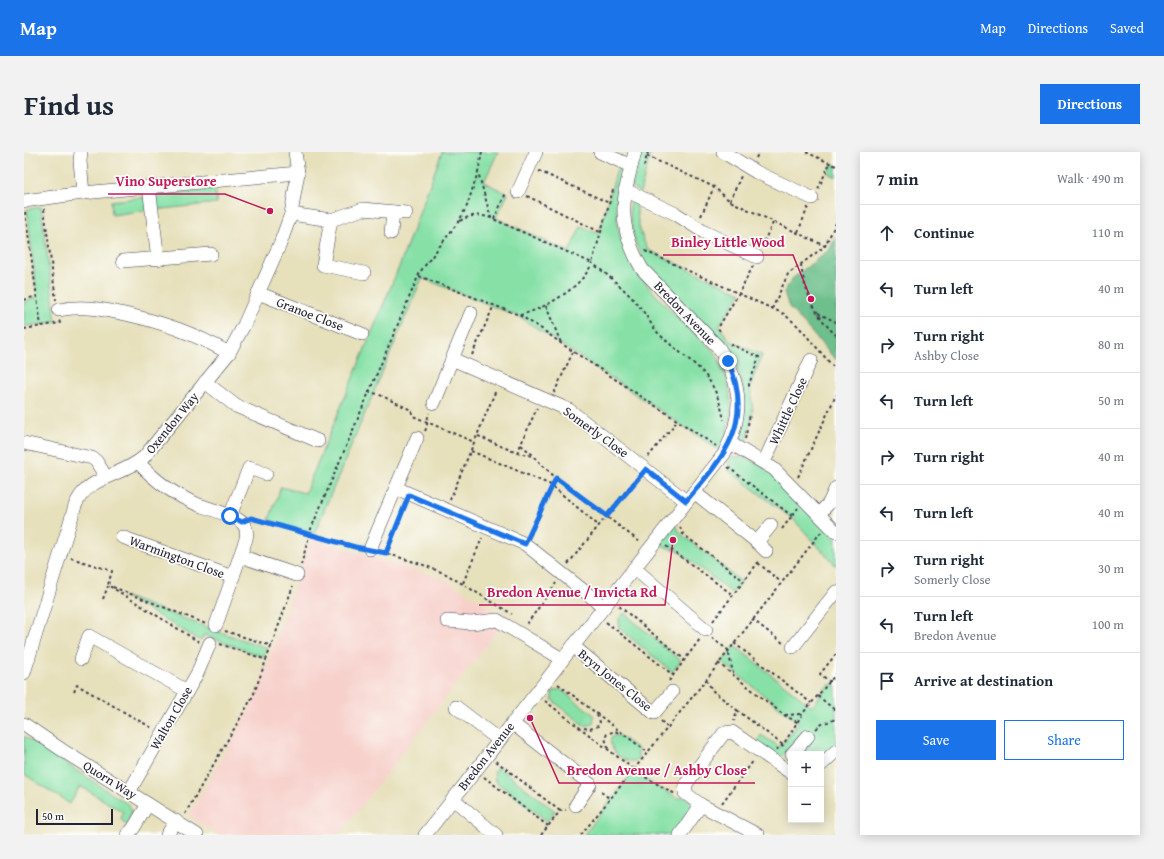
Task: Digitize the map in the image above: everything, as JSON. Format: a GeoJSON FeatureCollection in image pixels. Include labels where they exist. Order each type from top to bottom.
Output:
{"type":"FeatureCollection","features":[{"type":"Feature","properties":{"kind":"street"},"geometry":{"type":"LineString","coordinates":[[81,152],[80,161],[83,193]]}},
{"type":"Feature","properties":{"kind":"street","name":"Oxendon Way"},"geometry":{"type":"LineString","coordinates":[[24,673],[80,496],[91,484],[138,462],[150,451],[229,353],[244,325],[283,237],[291,214],[298,173],[295,152]]}},
{"type":"Feature","properties":{"kind":"street"},"geometry":{"type":"LineString","coordinates":[[518,192],[536,152]]}},
{"type":"Feature","properties":{"kind":"street"},"geometry":{"type":"LineString","coordinates":[[600,152],[631,166]]}},
{"type":"Feature","properties":{"kind":"street","name":"Bredon Avenue"},"geometry":{"type":"LineString","coordinates":[[425,835],[727,449],[737,420],[739,406],[735,377],[718,347],[642,268],[626,235],[619,190],[631,166],[635,152]]}},
{"type":"Feature","properties":{"kind":"street"},"geometry":{"type":"LineString","coordinates":[[723,152],[767,177],[812,198]]}},
{"type":"Feature","properties":{"kind":"street"},"geometry":{"type":"LineString","coordinates":[[24,204],[43,199],[83,193],[298,173]]}},
{"type":"Feature","properties":{"kind":"street"},"geometry":{"type":"LineString","coordinates":[[149,187],[158,259]]}},
{"type":"Feature","properties":{"kind":"street"},"geometry":{"type":"LineString","coordinates":[[619,190],[676,214],[696,226],[757,257]]}},
{"type":"Feature","properties":{"kind":"street"},"geometry":{"type":"LineString","coordinates":[[291,214],[331,220],[345,217],[360,210],[400,212],[391,233]]}},
{"type":"Feature","properties":{"kind":"street"},"geometry":{"type":"LineString","coordinates":[[331,220],[323,265],[364,273]]}},
{"type":"Feature","properties":{"kind":"street"},"geometry":{"type":"LineString","coordinates":[[123,261],[211,254]]}},
{"type":"Feature","properties":{"kind":"street","name":"Granoe Close"},"geometry":{"type":"LineString","coordinates":[[258,294],[362,334]]}},
{"type":"Feature","properties":{"kind":"street"},"geometry":{"type":"LineString","coordinates":[[58,311],[74,307],[89,307],[157,322],[191,333],[229,353]]}},
{"type":"Feature","properties":{"kind":"street"},"geometry":{"type":"LineString","coordinates":[[434,402],[471,313]]}},
{"type":"Feature","properties":{"kind":"street","name":"Somerly Close"},"geometry":{"type":"LineString","coordinates":[[452,359],[569,410],[643,467],[690,497],[762,547]]}},
{"type":"Feature","properties":{"kind":"street","name":"Whittle Close"},"geometry":{"type":"LineString","coordinates":[[764,462],[811,360]]}},
{"type":"Feature","properties":{"kind":"street"},"geometry":{"type":"LineString","coordinates":[[205,382],[236,406],[318,441]]}},
{"type":"Feature","properties":{"kind":"street"},"geometry":{"type":"LineString","coordinates":[[370,549],[417,438]]}},
{"type":"Feature","properties":{"kind":"street"},"geometry":{"type":"LineString","coordinates":[[24,443],[92,458],[96,461],[106,477]]}},
{"type":"Feature","properties":{"kind":"street"},"geometry":{"type":"LineString","coordinates":[[727,449],[764,462],[774,469],[828,523]]}},
{"type":"Feature","properties":{"kind":"street"},"geometry":{"type":"LineString","coordinates":[[138,462],[155,480],[174,493],[197,504],[236,519],[244,466],[266,474]]}},
{"type":"Feature","properties":{"kind":"street"},"geometry":{"type":"LineString","coordinates":[[396,488],[409,495],[525,544],[604,606]]}},
{"type":"Feature","properties":{"kind":"street"},"geometry":{"type":"LineString","coordinates":[[828,523],[829,503],[836,488]]}},
{"type":"Feature","properties":{"kind":"street","name":"Warmington Close"},"geometry":{"type":"LineString","coordinates":[[214,626],[233,577],[247,534],[236,519]]}},
{"type":"Feature","properties":{"kind":"street"},"geometry":{"type":"LineString","coordinates":[[762,547],[775,529]]}},
{"type":"Feature","properties":{"kind":"street","name":"Warmington Close"},"geometry":{"type":"LineString","coordinates":[[122,537],[233,577]]}},
{"type":"Feature","properties":{"kind":"street"},"geometry":{"type":"LineString","coordinates":[[240,556],[297,575]]}},
{"type":"Feature","properties":{"kind":"street"},"geometry":{"type":"LineString","coordinates":[[634,568],[705,631]]}},
{"type":"Feature","properties":{"kind":"street"},"geometry":{"type":"LineString","coordinates":[[793,647],[836,592]]}},
{"type":"Feature","properties":{"kind":"street"},"geometry":{"type":"LineString","coordinates":[[447,621],[471,623],[509,619],[562,659]]}},
{"type":"Feature","properties":{"kind":"street"},"geometry":{"type":"LineString","coordinates":[[81,659],[88,636],[187,691]]}},
{"type":"Feature","properties":{"kind":"street","name":"Walton Close"},"geometry":{"type":"LineString","coordinates":[[128,792],[187,691],[200,667],[209,643]]}},
{"type":"Feature","properties":{"kind":"street","name":"Bryn Jones Close"},"geometry":{"type":"LineString","coordinates":[[573,646],[654,713],[670,687]]}},
{"type":"Feature","properties":{"kind":"street"},"geometry":{"type":"LineString","coordinates":[[456,707],[498,740]]}},
{"type":"Feature","properties":{"kind":"street"},"geometry":{"type":"LineString","coordinates":[[512,723],[600,791],[576,804]]}},
{"type":"Feature","properties":{"kind":"street","name":"Quorn Way"},"geometry":{"type":"LineString","coordinates":[[24,724],[128,792],[148,804],[179,819],[197,835]]}},
{"type":"Feature","properties":{"kind":"street"},"geometry":{"type":"LineString","coordinates":[[758,835],[701,805],[685,793],[686,784],[724,733],[732,732],[788,771]]}},
{"type":"Feature","properties":{"kind":"street"},"geometry":{"type":"LineString","coordinates":[[789,751],[808,736]]}},
{"type":"Feature","properties":{"kind":"street"},"geometry":{"type":"LineString","coordinates":[[824,762],[836,751]]}},
{"type":"Feature","properties":{"kind":"street"},"geometry":{"type":"LineString","coordinates":[[779,766],[788,752]]}},
{"type":"Feature","properties":{"kind":"street"},"geometry":{"type":"LineString","coordinates":[[453,799],[496,835]]}},
{"type":"Feature","properties":{"kind":"street"},"geometry":{"type":"LineString","coordinates":[[127,835],[138,829],[148,804]]}},
{"type":"Feature","properties":{"kind":"street"},"geometry":{"type":"LineString","coordinates":[[680,835],[701,805]]}},
{"type":"Feature","properties":{"kind":"street"},"geometry":{"type":"LineString","coordinates":[[167,835],[179,819]]}},
{"type":"Feature","properties":{"kind":"path"},"geometry":{"type":"LineString","coordinates":[[179,819],[253,696],[311,535],[311,529],[368,392],[419,276],[459,221],[467,206],[478,172],[482,152]]}},
{"type":"Feature","properties":{"kind":"path"},"geometry":{"type":"LineString","coordinates":[[806,152],[836,166]]}},
{"type":"Feature","properties":{"kind":"path"},"geometry":{"type":"LineString","coordinates":[[647,156],[714,187],[730,201],[825,246]]}},
{"type":"Feature","properties":{"kind":"path"},"geometry":{"type":"LineString","coordinates":[[730,201],[747,165]]}},
{"type":"Feature","properties":{"kind":"path"},"geometry":{"type":"LineString","coordinates":[[530,166],[551,178],[552,176],[609,203]]}},
{"type":"Feature","properties":{"kind":"path"},"geometry":{"type":"LineString","coordinates":[[478,172],[491,218]]}},
{"type":"Feature","properties":{"kind":"path"},"geometry":{"type":"LineString","coordinates":[[696,226],[714,187]]}},
{"type":"Feature","properties":{"kind":"path"},"geometry":{"type":"LineString","coordinates":[[494,219],[508,189],[518,192],[601,232]]}},
{"type":"Feature","properties":{"kind":"path"},"geometry":{"type":"LineString","coordinates":[[519,315],[534,312],[546,306],[579,282],[588,271],[592,263],[609,203],[619,190]]}},
{"type":"Feature","properties":{"kind":"path"},"geometry":{"type":"LineString","coordinates":[[24,329],[60,323],[43,199]]}},
{"type":"Feature","properties":{"kind":"path"},"geometry":{"type":"LineString","coordinates":[[24,204],[41,326]]}},
{"type":"Feature","properties":{"kind":"path"},"geometry":{"type":"LineString","coordinates":[[459,221],[469,216],[482,215],[494,219],[592,263],[623,287],[658,332],[701,368],[712,383],[720,401],[724,427]]}},
{"type":"Feature","properties":{"kind":"path"},"geometry":{"type":"LineString","coordinates":[[722,334],[718,328],[739,293],[774,221]]}},
{"type":"Feature","properties":{"kind":"path"},"geometry":{"type":"LineString","coordinates":[[772,309],[788,274],[825,246],[836,223]]}},
{"type":"Feature","properties":{"kind":"path"},"geometry":{"type":"LineString","coordinates":[[642,250],[784,314],[798,326],[836,370]]}},
{"type":"Feature","properties":{"kind":"path"},"geometry":{"type":"LineString","coordinates":[[801,265],[802,279],[817,312],[823,323],[836,335]]}},
{"type":"Feature","properties":{"kind":"path"},"geometry":{"type":"LineString","coordinates":[[419,276],[519,315],[539,326],[573,352],[678,419],[719,448],[727,449]]}},
{"type":"Feature","properties":{"kind":"path"},"geometry":{"type":"LineString","coordinates":[[24,300],[36,296]]}},
{"type":"Feature","properties":{"kind":"path"},"geometry":{"type":"LineString","coordinates":[[467,366],[494,306]]}},
{"type":"Feature","properties":{"kind":"path"},"geometry":{"type":"LineString","coordinates":[[546,306],[562,344]]}},
{"type":"Feature","properties":{"kind":"path"},"geometry":{"type":"LineString","coordinates":[[817,312],[836,322]]}},
{"type":"Feature","properties":{"kind":"path"},"geometry":{"type":"LineString","coordinates":[[518,453],[546,399],[573,352]]}},
{"type":"Feature","properties":{"kind":"path"},"geometry":{"type":"LineString","coordinates":[[446,510],[500,380]]}},
{"type":"Feature","properties":{"kind":"path"},"geometry":{"type":"LineString","coordinates":[[368,392],[378,394],[411,410],[413,416],[474,442]]}},
{"type":"Feature","properties":{"kind":"path"},"geometry":{"type":"LineString","coordinates":[[789,484],[798,476],[836,395]]}},
{"type":"Feature","properties":{"kind":"path"},"geometry":{"type":"LineString","coordinates":[[533,628],[527,624],[559,579],[562,572],[607,516],[678,419]]}},
{"type":"Feature","properties":{"kind":"path"},"geometry":{"type":"LineString","coordinates":[[478,436],[518,453],[534,456]]}},
{"type":"Feature","properties":{"kind":"path"},"geometry":{"type":"LineString","coordinates":[[521,445],[556,478],[607,516],[734,595]]}},
{"type":"Feature","properties":{"kind":"path"},"geometry":{"type":"LineString","coordinates":[[471,451],[552,485],[599,525]]}},
{"type":"Feature","properties":{"kind":"path"},"geometry":{"type":"LineString","coordinates":[[728,467],[792,516]]}},
{"type":"Feature","properties":{"kind":"path"},"geometry":{"type":"LineString","coordinates":[[525,544],[556,478]]}},
{"type":"Feature","properties":{"kind":"path"},"geometry":{"type":"LineString","coordinates":[[386,553],[409,495]]}},
{"type":"Feature","properties":{"kind":"path"},"geometry":{"type":"LineString","coordinates":[[775,529],[792,516],[805,499]]}},
{"type":"Feature","properties":{"kind":"path"},"geometry":{"type":"LineString","coordinates":[[675,516],[683,534],[744,581]]}},
{"type":"Feature","properties":{"kind":"path"},"geometry":{"type":"LineString","coordinates":[[236,519],[251,518],[355,547],[386,553],[421,564],[463,583],[509,619]]}},
{"type":"Feature","properties":{"kind":"path"},"geometry":{"type":"LineString","coordinates":[[580,835],[600,791],[634,769],[706,680],[828,523]]}},
{"type":"Feature","properties":{"kind":"path"},"geometry":{"type":"LineString","coordinates":[[463,583],[486,528]]}},
{"type":"Feature","properties":{"kind":"path"},"geometry":{"type":"LineString","coordinates":[[670,687],[673,676],[705,631],[758,563],[762,547]]}},
{"type":"Feature","properties":{"kind":"path"},"geometry":{"type":"LineString","coordinates":[[61,554],[112,571],[103,599]]}},
{"type":"Feature","properties":{"kind":"path"},"geometry":{"type":"LineString","coordinates":[[758,563],[781,582]]}},
{"type":"Feature","properties":{"kind":"path"},"geometry":{"type":"LineString","coordinates":[[108,585],[214,626],[272,646]]}},
{"type":"Feature","properties":{"kind":"path"},"geometry":{"type":"LineString","coordinates":[[108,585],[209,643],[267,660]]}},
{"type":"Feature","properties":{"kind":"path"},"geometry":{"type":"LineString","coordinates":[[604,606],[685,660]]}},
{"type":"Feature","properties":{"kind":"path"},"geometry":{"type":"LineString","coordinates":[[604,606],[673,676]]}},
{"type":"Feature","properties":{"kind":"path"},"geometry":{"type":"LineString","coordinates":[[752,619],[790,648],[793,647]]}},
{"type":"Feature","properties":{"kind":"path"},"geometry":{"type":"LineString","coordinates":[[705,631],[728,650],[733,674]]}},
{"type":"Feature","properties":{"kind":"path"},"geometry":{"type":"LineString","coordinates":[[734,643],[811,703],[836,674]]}},
{"type":"Feature","properties":{"kind":"path"},"geometry":{"type":"LineString","coordinates":[[836,654],[820,674],[829,681],[836,681]]}},
{"type":"Feature","properties":{"kind":"path"},"geometry":{"type":"LineString","coordinates":[[718,663],[784,715],[799,723]]}},
{"type":"Feature","properties":{"kind":"path"},"geometry":{"type":"LineString","coordinates":[[549,677],[647,752]]}},
{"type":"Feature","properties":{"kind":"path"},"geometry":{"type":"LineString","coordinates":[[706,680],[713,691],[789,751]]}},
{"type":"Feature","properties":{"kind":"path"},"geometry":{"type":"LineString","coordinates":[[74,692],[77,685],[163,734]]}},
{"type":"Feature","properties":{"kind":"path"},"geometry":{"type":"LineString","coordinates":[[536,693],[634,769],[679,795],[685,793]]}},
{"type":"Feature","properties":{"kind":"path"},"geometry":{"type":"LineString","coordinates":[[818,696],[836,711]]}},
{"type":"Feature","properties":{"kind":"path"},"geometry":{"type":"LineString","coordinates":[[732,732],[737,710]]}},
{"type":"Feature","properties":{"kind":"path"},"geometry":{"type":"LineString","coordinates":[[580,727],[590,729],[598,726],[600,722],[596,713]]}},
{"type":"Feature","properties":{"kind":"path"},"geometry":{"type":"LineString","coordinates":[[784,715],[803,714]]}},
{"type":"Feature","properties":{"kind":"path"},"geometry":{"type":"LineString","coordinates":[[808,736],[822,724],[836,719]]}},
{"type":"Feature","properties":{"kind":"path"},"geometry":{"type":"LineString","coordinates":[[608,749],[605,742],[607,734],[615,731],[622,734]]}},
{"type":"Feature","properties":{"kind":"path"},"geometry":{"type":"LineString","coordinates":[[488,754],[560,811]]}},
{"type":"Feature","properties":{"kind":"path"},"geometry":{"type":"LineString","coordinates":[[475,771],[548,826]]}},
{"type":"Feature","properties":{"kind":"path"},"geometry":{"type":"LineString","coordinates":[[541,835],[560,811],[569,809],[576,804]]}},
{"type":"Feature","properties":{"kind":"shaded area"},"geometry":{"type":"Polygon","coordinates":[[[311,538],[444,579],[507,618],[339,835],[219,835],[189,816],[256,697],[311,538]]]}},
{"type":"Feature","properties":{"kind":"green space"},"geometry":{"type":"Polygon","coordinates":[[[442,152],[498,152],[484,182],[508,194],[496,218],[569,252],[581,226],[599,234],[617,169],[622,171],[617,200],[617,217],[620,237],[628,256],[639,275],[653,292],[715,353],[726,377],[729,389],[730,414],[728,426],[719,450],[520,317],[422,278],[314,534],[269,520],[281,487],[305,493],[399,267],[442,152]]]}},
{"type":"Feature","properties":{"kind":"green space"},"geometry":{"type":"Polygon","coordinates":[[[642,152],[651,152],[640,193],[632,187],[642,152]]]}},
{"type":"Feature","properties":{"kind":"green space"},"geometry":{"type":"Polygon","coordinates":[[[832,164],[836,165],[836,177],[828,173],[832,164]]]}},
{"type":"Feature","properties":{"kind":"green space"},"geometry":{"type":"Polygon","coordinates":[[[215,189],[217,203],[154,210],[152,196],[215,189]]]}},
{"type":"Feature","properties":{"kind":"green space"},"geometry":{"type":"Polygon","coordinates":[[[146,197],[147,210],[112,215],[111,201],[146,197]]]}},
{"type":"Feature","properties":{"kind":"green space"},"geometry":{"type":"Polygon","coordinates":[[[632,202],[637,202],[639,227],[648,250],[741,293],[719,326],[730,341],[762,355],[750,386],[753,411],[747,442],[742,439],[741,436],[744,399],[741,380],[734,362],[726,352],[673,299],[650,271],[641,256],[635,239],[630,212],[632,202]]]}},
{"type":"Feature","properties":{"kind":"green space"},"geometry":{"type":"Polygon","coordinates":[[[41,207],[56,322],[24,326],[24,302],[37,297],[27,209],[41,207]]]}},
{"type":"Feature","properties":{"kind":"green space"},"geometry":{"type":"Polygon","coordinates":[[[836,236],[836,360],[789,307],[784,292],[792,279],[830,249],[836,236]]]}},
{"type":"Feature","properties":{"kind":"green space"},"geometry":{"type":"Polygon","coordinates":[[[732,457],[748,458],[774,474],[836,539],[836,566],[794,520],[728,470],[729,461],[732,457]]]}},
{"type":"Feature","properties":{"kind":"green space"},"geometry":{"type":"Polygon","coordinates":[[[675,524],[681,534],[742,582],[732,593],[677,550],[659,546],[675,524]]]}},
{"type":"Feature","properties":{"kind":"green space"},"geometry":{"type":"Polygon","coordinates":[[[124,596],[267,648],[263,657],[204,635],[201,641],[124,596]]]}},
{"type":"Feature","properties":{"kind":"green space"},"geometry":{"type":"Polygon","coordinates":[[[624,613],[681,661],[672,672],[619,628],[619,618],[624,613]]]}},
{"type":"Feature","properties":{"kind":"green space"},"geometry":{"type":"Polygon","coordinates":[[[735,646],[812,707],[828,685],[836,684],[836,744],[824,755],[824,751],[798,751],[805,733],[781,757],[774,756],[756,744],[761,735],[780,747],[799,723],[722,662],[735,646]]]}},
{"type":"Feature","properties":{"kind":"green space"},"geometry":{"type":"Polygon","coordinates":[[[560,689],[594,715],[593,724],[585,726],[552,700],[552,692],[560,689]]]}},
{"type":"Feature","properties":{"kind":"green space"},"geometry":{"type":"Polygon","coordinates":[[[615,735],[620,736],[638,749],[638,759],[629,761],[619,756],[615,752],[612,747],[611,738],[615,735]]]}},
{"type":"Feature","properties":{"kind":"green space"},"geometry":{"type":"Polygon","coordinates":[[[24,736],[129,805],[132,811],[126,825],[121,819],[123,812],[80,786],[70,804],[24,774],[24,736]]]}},
{"type":"Feature","properties":{"kind":"green space"},"geometry":{"type":"Polygon","coordinates":[[[498,767],[555,811],[547,821],[495,781],[494,772],[498,767]]]}},
{"type":"Feature","properties":{"kind":"green space"},"geometry":{"type":"Polygon","coordinates":[[[634,773],[677,798],[685,797],[697,805],[675,835],[584,835],[630,776],[634,773]]]}},
{"type":"Feature","properties":{"kind":"place","name":"Vino Superstore"},"geometry":{"type":"Point","coordinates":[270,211]}},
{"type":"Feature","properties":{"kind":"place","name":"Binley Little Wood"},"geometry":{"type":"Point","coordinates":[811,299]}},
{"type":"Feature","properties":{"kind":"place","name":"Bredon Avenue / Invicta Rd"},"geometry":{"type":"Point","coordinates":[673,540]}},
{"type":"Feature","properties":{"kind":"place","name":"Bredon Avenue / Ashby Close"},"geometry":{"type":"Point","coordinates":[530,718]}},
{"type":"Feature","properties":{"kind":"route"},"geometry":{"type":"LineString","coordinates":[[230,516],[237,518],[242,522],[251,518],[355,547],[386,553],[409,495],[525,544],[556,478],[607,516],[646,469],[686,501],[724,454],[730,443],[737,420],[739,406],[738,393],[735,377],[728,361]]}}]}
